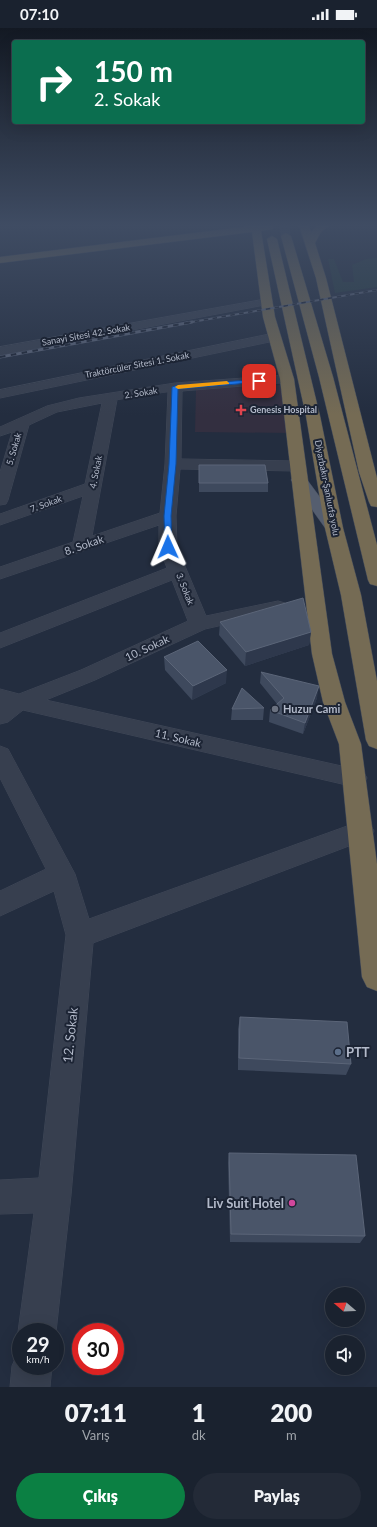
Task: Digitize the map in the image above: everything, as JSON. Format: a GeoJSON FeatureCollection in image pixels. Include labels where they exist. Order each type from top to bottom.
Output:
{"type":"FeatureCollection","features":[{"type":"Feature","properties":{"kind":"highway"},"geometry":{"type":"LineString","coordinates":[[264,288],[266,302],[287,379],[322,654],[334,702],[350,744],[377,977]]}},
{"type":"Feature","properties":{"kind":"highway","name":"Diyarbakır-Şanlıurfa yolu"},"geometry":{"type":"LineString","coordinates":[[283,288],[313,416],[334,528],[351,595],[377,740]]}},
{"type":"Feature","properties":{"kind":"highway"},"geometry":{"type":"LineString","coordinates":[[294,288],[309,316],[326,377],[375,574]]}},
{"type":"Feature","properties":{"kind":"highway"},"geometry":{"type":"LineString","coordinates":[[324,288],[367,472],[377,502]]}},
{"type":"Feature","properties":{"kind":"highway"},"geometry":{"type":"LineString","coordinates":[[326,377],[355,419]]}},
{"type":"Feature","properties":{"kind":"main road"},"geometry":{"type":"LineString","coordinates":[[298,473],[334,528]]}},
{"type":"Feature","properties":{"kind":"street","name":"Sanayi Sitesi 42. Sokak"},"geometry":{"type":"LineString","coordinates":[[0,351],[266,302]]}},
{"type":"Feature","properties":{"kind":"street","name":"Traktörcüler Sitesi 1. Sokak"},"geometry":{"type":"LineString","coordinates":[[0,394],[275,337]]}},
{"type":"Feature","properties":{"kind":"street","name":"2. Sokak"},"geometry":{"type":"LineString","coordinates":[[0,432],[52,408],[175,387],[287,379]]}},
{"type":"Feature","properties":{"kind":"street","name":"3. Sokak"},"geometry":{"type":"LineString","coordinates":[[175,387],[168,516],[168,547],[199,624]]}},
{"type":"Feature","properties":{"kind":"street","name":"4. Sokak"},"geometry":{"type":"LineString","coordinates":[[81,546],[110,398]]}},
{"type":"Feature","properties":{"kind":"street","name":"5. Sokak"},"geometry":{"type":"LineString","coordinates":[[0,500],[22,422]]}},
{"type":"Feature","properties":{"kind":"street"},"geometry":{"type":"LineString","coordinates":[[172,464],[298,473]]}},
{"type":"Feature","properties":{"kind":"street","name":"7. Sokak"},"geometry":{"type":"LineString","coordinates":[[0,520],[92,487]]}},
{"type":"Feature","properties":{"kind":"street","name":"8. Sokak"},"geometry":{"type":"LineString","coordinates":[[0,573],[168,516]]}},
{"type":"Feature","properties":{"kind":"street"},"geometry":{"type":"LineString","coordinates":[[0,641],[177,571]]}},
{"type":"Feature","properties":{"kind":"street","name":"10. Sokak"},"geometry":{"type":"LineString","coordinates":[[0,716],[9,700],[88,675],[199,624],[303,602]]}},
{"type":"Feature","properties":{"kind":"street","name":"11. Sokak"},"geometry":{"type":"LineString","coordinates":[[9,700],[355,778]]}},
{"type":"Feature","properties":{"kind":"street","name":"12. Sokak"},"geometry":{"type":"LineString","coordinates":[[0,755],[62,874],[80,935],[54,1195],[38,1323]]}},
{"type":"Feature","properties":{"kind":"street"},"geometry":{"type":"LineString","coordinates":[[80,935],[361,831]]}},
{"type":"Feature","properties":{"kind":"street"},"geometry":{"type":"LineString","coordinates":[[0,904],[62,874]]}},
{"type":"Feature","properties":{"kind":"street"},"geometry":{"type":"LineString","coordinates":[[0,1197],[54,1195]]}},
{"type":"Feature","properties":{"kind":"street"},"geometry":{"type":"LineString","coordinates":[[30,1387],[31,1375]]}},
{"type":"Feature","properties":{"kind":"shaded area","name":"Genesis Hospital"},"geometry":{"type":"Polygon","coordinates":[[[280,385],[291,433],[195,432],[196,389],[280,385]]]}},
{"type":"Feature","properties":{"kind":"green space"},"geometry":{"type":"Polygon","coordinates":[[[334,288],[367,288],[335,293],[334,288]]]}},
{"type":"Feature","properties":{"kind":"building"},"geometry":{"type":"Polygon","coordinates":[[[199,465],[265,465],[268,483],[199,483],[199,465]]]}},
{"type":"Feature","properties":{"kind":"building"},"geometry":{"type":"Polygon","coordinates":[[[303,598],[311,632],[246,652],[220,622],[303,598]]]}},
{"type":"Feature","properties":{"kind":"building"},"geometry":{"type":"Polygon","coordinates":[[[198,641],[227,670],[193,686],[164,657],[198,641]]]}},
{"type":"Feature","properties":{"kind":"building"},"geometry":{"type":"Polygon","coordinates":[[[261,672],[319,686],[305,723],[270,710],[284,698],[261,672]]]}},
{"type":"Feature","properties":{"kind":"building"},"geometry":{"type":"Polygon","coordinates":[[[242,688],[264,708],[232,709],[242,688]]]}},
{"type":"Feature","properties":{"kind":"building"},"geometry":{"type":"Polygon","coordinates":[[[240,1017],[347,1022],[351,1064],[239,1058],[240,1017]]]}},
{"type":"Feature","properties":{"kind":"building","name":"Liv Suit Hotel"},"geometry":{"type":"Polygon","coordinates":[[[229,1153],[356,1155],[365,1236],[231,1234],[229,1153]]]}},
{"type":"Feature","properties":{"kind":"railway"},"geometry":{"type":"LineString","coordinates":[[186,323],[377,290]]}},
{"type":"Feature","properties":{"kind":"railway"},"geometry":{"type":"LineString","coordinates":[[0,357],[192,322]]}},
{"type":"Feature","properties":{"kind":"slow traffic"},"geometry":{"type":"LineString","coordinates":[[178,387],[227,383]]}},
{"type":"Feature","properties":{"kind":"place","name":"Genesis Hospital"},"geometry":{"type":"Point","coordinates":[241,410]}},
{"type":"Feature","properties":{"kind":"place","name":"Huzur Cami"},"geometry":{"type":"Point","coordinates":[275,709]}},
{"type":"Feature","properties":{"kind":"place","name":"PTT"},"geometry":{"type":"Point","coordinates":[338,1052]}},
{"type":"Feature","properties":{"kind":"place","name":"Liv Suit Hotel"},"geometry":{"type":"Point","coordinates":[292,1203]}},
{"type":"Feature","properties":{"kind":"route"},"geometry":{"type":"LineString","coordinates":[[168,547],[168,516],[175,387],[259,381]]}}]}
